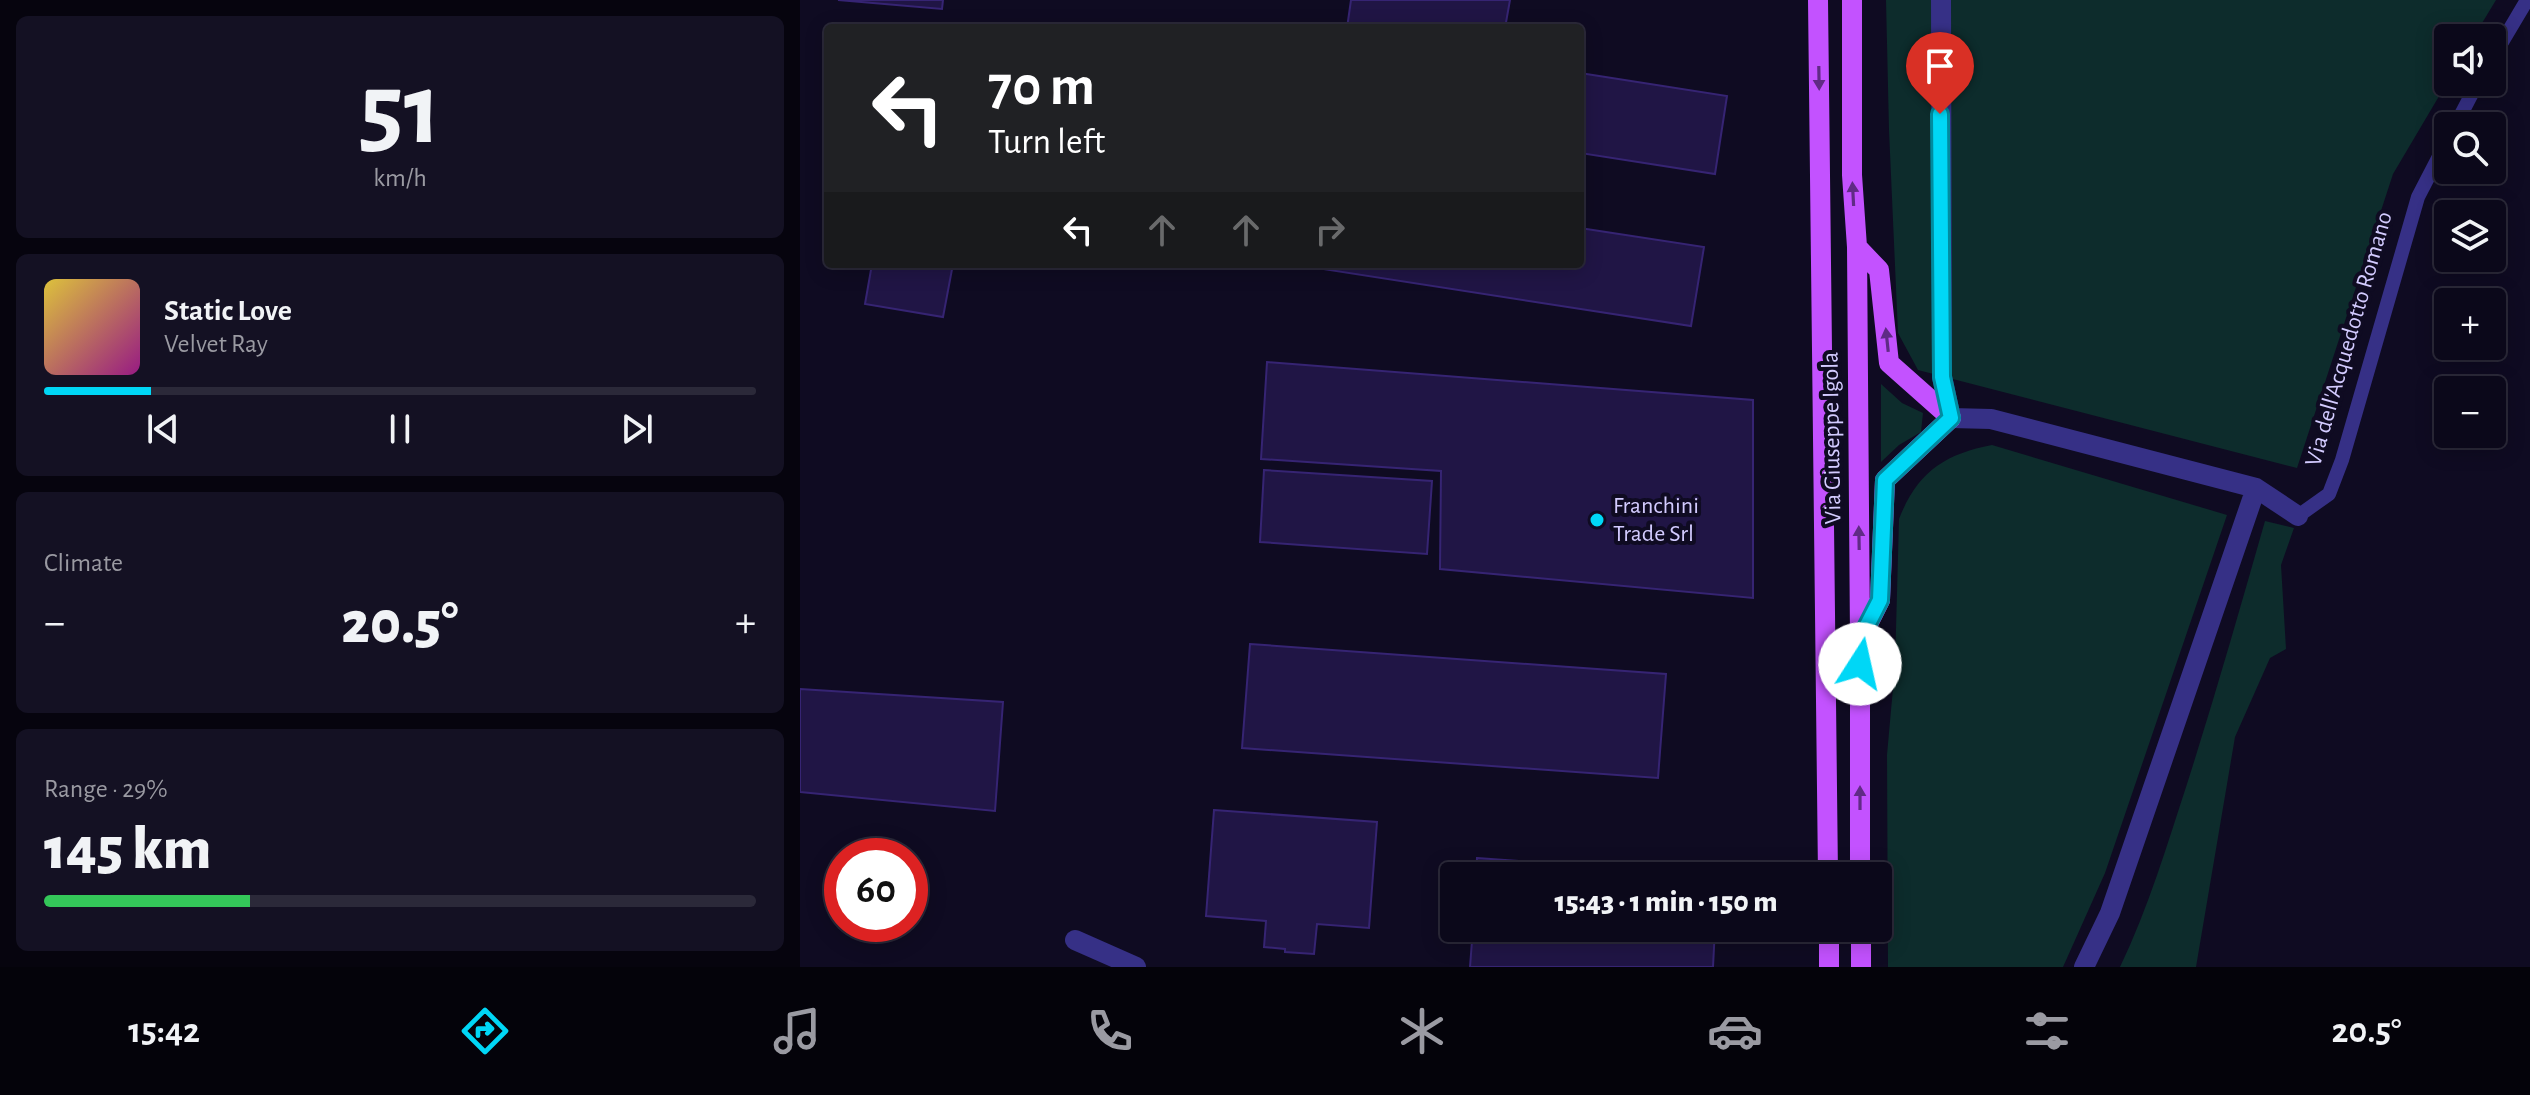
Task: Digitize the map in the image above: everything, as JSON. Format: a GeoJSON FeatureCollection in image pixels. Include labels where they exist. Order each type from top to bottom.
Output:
{"type":"FeatureCollection","features":[{"type":"Feature","properties":{"kind":"main road","name":"Via Giuseppe Igola"},"geometry":{"type":"LineString","coordinates":[[1818,0],[1828,862]]}},
{"type":"Feature","properties":{"kind":"main road","name":"Via Giuseppe Igola"},"geometry":{"type":"LineString","coordinates":[[1852,0],[1852,175],[1857,247],[1860,862]]}},
{"type":"Feature","properties":{"kind":"main road"},"geometry":{"type":"LineString","coordinates":[[1857,247],[1879,270],[1889,363],[1951,418],[1885,480],[1880,600],[1860,639]]}},
{"type":"Feature","properties":{"kind":"main road"},"geometry":{"type":"LineString","coordinates":[[1829,942],[1829,967]]}},
{"type":"Feature","properties":{"kind":"main road"},"geometry":{"type":"LineString","coordinates":[[1861,942],[1861,967]]}},
{"type":"Feature","properties":{"kind":"street"},"geometry":{"type":"LineString","coordinates":[[1941,0],[1942,377],[1951,418]]}},
{"type":"Feature","properties":{"kind":"street","name":"Via dell'Acquedotto Romano"},"geometry":{"type":"LineString","coordinates":[[1951,418],[1991,419],[2256,488],[2298,516]]}},
{"type":"Feature","properties":{"kind":"street"},"geometry":{"type":"LineString","coordinates":[[2084,967],[2110,913],[2256,488]]}},
{"type":"Feature","properties":{"kind":"street"},"geometry":{"type":"LineString","coordinates":[[1075,940],[1136,967]]}},
{"type":"Feature","properties":{"kind":"lane"},"geometry":{"type":"LineString","coordinates":[[2506,35],[2527,0]]}},
{"type":"Feature","properties":{"kind":"lane","name":"Via dell'Acquedotto Romano"},"geometry":{"type":"LineString","coordinates":[[2298,516],[2329,494],[2342,460],[2418,197],[2434,166]]}},
{"type":"Feature","properties":{"kind":"green space"},"geometry":{"type":"Polygon","coordinates":[[[1886,0],[2496,0],[2481,24],[2434,24],[2434,96],[2439,96],[2393,174],[2297,468],[1918,370],[1898,333],[1886,0]]]}},
{"type":"Feature","properties":{"kind":"green space"},"geometry":{"type":"Polygon","coordinates":[[[1881,384],[1902,403],[1923,413],[1921,432],[1899,445],[1881,462],[1881,384]]]}},
{"type":"Feature","properties":{"kind":"green space"},"geometry":{"type":"Polygon","coordinates":[[[1992,445],[2227,515],[2105,873],[2063,967],[1888,967],[1888,942],[1892,942],[1892,862],[1888,862],[1887,755],[1895,666],[1899,519],[1914,489],[1934,468],[1975,449],[1992,445]]]}},
{"type":"Feature","properties":{"kind":"green space"},"geometry":{"type":"Polygon","coordinates":[[[2265,521],[2294,528],[2281,565],[2286,649],[2270,658],[2235,737],[2196,967],[2120,967],[2148,900],[2172,830],[2265,521]]]}},
{"type":"Feature","properties":{"kind":"building"},"geometry":{"type":"Polygon","coordinates":[[[838,0],[943,0],[942,9],[838,0]]]}},
{"type":"Feature","properties":{"kind":"building"},"geometry":{"type":"Polygon","coordinates":[[[1351,0],[1510,0],[1506,24],[1348,24],[1351,0]]]}},
{"type":"Feature","properties":{"kind":"building"},"geometry":{"type":"Polygon","coordinates":[[[1584,74],[1727,96],[1715,174],[1584,154],[1584,74]]]}},
{"type":"Feature","properties":{"kind":"building"},"geometry":{"type":"Polygon","coordinates":[[[1584,229],[1704,247],[1691,326],[1316,268],[1584,268],[1584,229]]]}},
{"type":"Feature","properties":{"kind":"building"},"geometry":{"type":"Polygon","coordinates":[[[871,268],[952,268],[943,317],[865,304],[871,268]]]}},
{"type":"Feature","properties":{"kind":"building","name":"Franchini Trade Srl"},"geometry":{"type":"Polygon","coordinates":[[[1267,362],[1753,400],[1753,598],[1440,569],[1441,471],[1261,459],[1267,362]]]}},
{"type":"Feature","properties":{"kind":"building"},"geometry":{"type":"Polygon","coordinates":[[[1264,470],[1432,481],[1427,554],[1260,542],[1264,470]]]}},
{"type":"Feature","properties":{"kind":"building"},"geometry":{"type":"Polygon","coordinates":[[[1250,644],[1666,674],[1658,778],[1242,748],[1250,644]]]}},
{"type":"Feature","properties":{"kind":"building"},"geometry":{"type":"Polygon","coordinates":[[[800,689],[1003,702],[995,811],[800,792],[800,689]]]}},
{"type":"Feature","properties":{"kind":"building"},"geometry":{"type":"Polygon","coordinates":[[[1214,810],[1377,822],[1369,928],[1317,924],[1314,954],[1285,952],[1285,949],[1264,947],[1266,921],[1206,916],[1214,810]]]}},
{"type":"Feature","properties":{"kind":"building"},"geometry":{"type":"Polygon","coordinates":[[[1477,858],[1534,862],[1477,862],[1477,858]]]}},
{"type":"Feature","properties":{"kind":"building"},"geometry":{"type":"Polygon","coordinates":[[[1472,942],[1714,942],[1713,967],[1470,967],[1472,942]]]}},
{"type":"Feature","properties":{"kind":"place","name":"Franchini Trade Srl"},"geometry":{"type":"Point","coordinates":[1597,520]}},
{"type":"Feature","properties":{"kind":"route"},"geometry":{"type":"LineString","coordinates":[[1860,664],[1860,639],[1880,600],[1885,480],[1951,418],[1942,377],[1940,114]]}}]}
